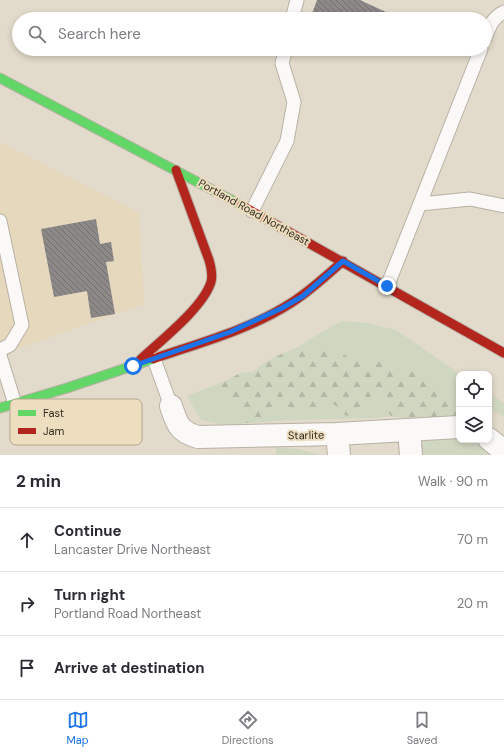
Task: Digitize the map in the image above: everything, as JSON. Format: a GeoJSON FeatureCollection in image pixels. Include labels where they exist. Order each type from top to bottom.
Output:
{"type":"FeatureCollection","features":[{"type":"Feature","properties":{"kind":"main road","name":"Portland Road Northeast"},"geometry":{"type":"LineString","coordinates":[[0,78],[252,211],[504,353]]}},
{"type":"Feature","properties":{"kind":"main road"},"geometry":{"type":"LineString","coordinates":[[133,366],[203,299],[211,281],[212,271],[210,260],[176,170]]}},
{"type":"Feature","properties":{"kind":"main road"},"geometry":{"type":"LineString","coordinates":[[31,399],[133,366],[230,332],[282,308],[308,291],[343,261]]}},
{"type":"Feature","properties":{"kind":"main road"},"geometry":{"type":"LineString","coordinates":[[0,408],[10,405]]}},
{"type":"Feature","properties":{"kind":"street","name":"Starlite"},"geometry":{"type":"LineString","coordinates":[[171,406],[176,422],[186,434],[198,437],[338,445],[408,430],[456,427]]}},
{"type":"Feature","properties":{"kind":"street"},"geometry":{"type":"LineString","coordinates":[[408,430],[411,455]]}},
{"type":"Feature","properties":{"kind":"street"},"geometry":{"type":"LineString","coordinates":[[492,441],[504,451]]}},
{"type":"Feature","properties":{"kind":"lane"},"geometry":{"type":"LineString","coordinates":[[293,12],[296,0]]}},
{"type":"Feature","properties":{"kind":"lane"},"geometry":{"type":"LineString","coordinates":[[492,22],[495,17],[504,12]]}},
{"type":"Feature","properties":{"kind":"lane"},"geometry":{"type":"LineString","coordinates":[[252,211],[286,141],[294,102],[282,63],[284,56]]}},
{"type":"Feature","properties":{"kind":"lane"},"geometry":{"type":"LineString","coordinates":[[387,286],[478,56]]}},
{"type":"Feature","properties":{"kind":"lane"},"geometry":{"type":"LineString","coordinates":[[420,204],[470,199],[504,206]]}},
{"type":"Feature","properties":{"kind":"lane"},"geometry":{"type":"LineString","coordinates":[[0,221],[22,325],[10,345],[0,350]]}},
{"type":"Feature","properties":{"kind":"lane"},"geometry":{"type":"LineString","coordinates":[[0,356],[13,399]]}},
{"type":"Feature","properties":{"kind":"lane"},"geometry":{"type":"LineString","coordinates":[[154,358],[171,406]]}},
{"type":"Feature","properties":{"kind":"shaded area"},"geometry":{"type":"Polygon","coordinates":[[[0,142],[139,213],[144,304],[0,355],[0,142]]]}},
{"type":"Feature","properties":{"kind":"green space"},"geometry":{"type":"Polygon","coordinates":[[[342,321],[367,323],[396,330],[456,371],[456,410],[374,418],[288,420],[226,425],[201,420],[187,396],[233,378],[264,369],[320,333],[342,321]]]}},
{"type":"Feature","properties":{"kind":"green space"},"geometry":{"type":"Polygon","coordinates":[[[303,345],[308,349],[316,347],[339,350],[350,359],[368,358],[384,363],[392,369],[420,373],[440,382],[447,396],[456,403],[456,415],[449,419],[402,418],[391,416],[381,402],[374,399],[369,409],[357,418],[340,414],[338,407],[329,402],[319,407],[297,412],[277,408],[268,413],[258,422],[245,423],[235,406],[229,400],[218,394],[220,384],[240,373],[253,372],[270,359],[303,345]]]}},
{"type":"Feature","properties":{"kind":"green space"},"geometry":{"type":"Polygon","coordinates":[[[492,395],[504,403],[504,417],[492,410],[492,395]]]}},
{"type":"Feature","properties":{"kind":"green space"},"geometry":{"type":"Polygon","coordinates":[[[456,437],[456,443],[479,443],[488,455],[421,455],[421,442],[456,437]]]}},
{"type":"Feature","properties":{"kind":"green space"},"geometry":{"type":"Polygon","coordinates":[[[276,447],[298,449],[320,455],[276,455],[276,447]]]}},
{"type":"Feature","properties":{"kind":"building"},"geometry":{"type":"Polygon","coordinates":[[[317,0],[360,0],[386,12],[313,12],[317,0]]]}},
{"type":"Feature","properties":{"kind":"building"},"geometry":{"type":"Polygon","coordinates":[[[96,219],[100,244],[111,242],[114,261],[106,262],[115,314],[91,318],[87,291],[54,297],[41,229],[96,219]]]}},
{"type":"Feature","properties":{"kind":"traffic: fast"},"geometry":{"type":"LineString","coordinates":[[0,78],[241,205]]}},
{"type":"Feature","properties":{"kind":"traffic: fast"},"geometry":{"type":"LineString","coordinates":[[30,399],[153,359]]}},
{"type":"Feature","properties":{"kind":"traffic: fast"},"geometry":{"type":"LineString","coordinates":[[0,408],[10,405]]}},
{"type":"Feature","properties":{"kind":"traffic: jam"},"geometry":{"type":"LineString","coordinates":[[140,360],[190,313],[206,292],[212,279],[212,271],[209,260],[176,170]]}},
{"type":"Feature","properties":{"kind":"traffic: jam"},"geometry":{"type":"LineString","coordinates":[[241,205],[504,353]]}},
{"type":"Feature","properties":{"kind":"traffic: jam"},"geometry":{"type":"LineString","coordinates":[[153,359],[224,335],[275,313],[305,293],[343,261]]}},
{"type":"Feature","properties":{"kind":"route"},"geometry":{"type":"LineString","coordinates":[[133,366],[230,332],[263,318],[303,296],[343,261],[387,286]]}}]}
